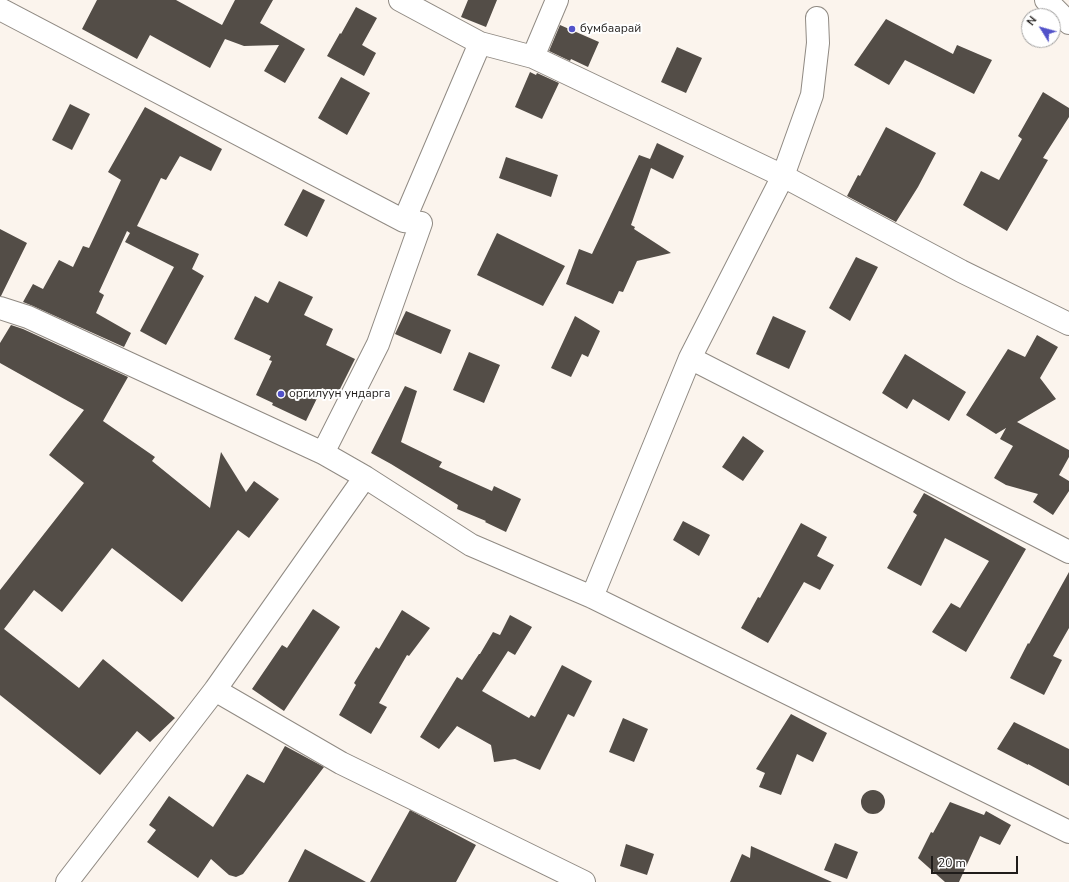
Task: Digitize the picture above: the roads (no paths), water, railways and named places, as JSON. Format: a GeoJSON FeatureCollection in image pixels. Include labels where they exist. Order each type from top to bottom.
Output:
{"type":"FeatureCollection","features":[{"type":"Feature","properties":{"kind":"street"},"geometry":{"type":"LineString","coordinates":[[400,0],[480,43],[533,57],[783,176],[961,271],[1069,324]]}},
{"type":"Feature","properties":{"kind":"street"},"geometry":{"type":"LineString","coordinates":[[533,57],[557,0]]}},
{"type":"Feature","properties":{"kind":"street"},"geometry":{"type":"LineString","coordinates":[[1046,0],[1069,23]]}},
{"type":"Feature","properties":{"kind":"street"},"geometry":{"type":"LineString","coordinates":[[0,9],[404,221],[421,223],[378,344],[324,453]]}},
{"type":"Feature","properties":{"kind":"street"},"geometry":{"type":"LineString","coordinates":[[592,597],[690,358],[783,176],[812,95],[818,43],[817,18]]}},
{"type":"Feature","properties":{"kind":"street"},"geometry":{"type":"LineString","coordinates":[[404,221],[480,43]]}},
{"type":"Feature","properties":{"kind":"street"},"geometry":{"type":"LineString","coordinates":[[0,308],[28,317],[324,453],[365,477],[471,545],[592,597],[1069,832]]}},
{"type":"Feature","properties":{"kind":"street"},"geometry":{"type":"LineString","coordinates":[[690,358],[1069,552]]}},
{"type":"Feature","properties":{"kind":"street"},"geometry":{"type":"LineString","coordinates":[[67,882],[215,690],[365,477]]}},
{"type":"Feature","properties":{"kind":"street"},"geometry":{"type":"LineString","coordinates":[[215,690],[341,763],[584,882]]}},
{"type":"Feature","properties":{"kind":"place","name":"бумбаарай"},"geometry":{"type":"Point","coordinates":[572,29]}},
{"type":"Feature","properties":{"kind":"place","name":"оргилуун ундарга"},"geometry":{"type":"Point","coordinates":[281,394]}}]}
